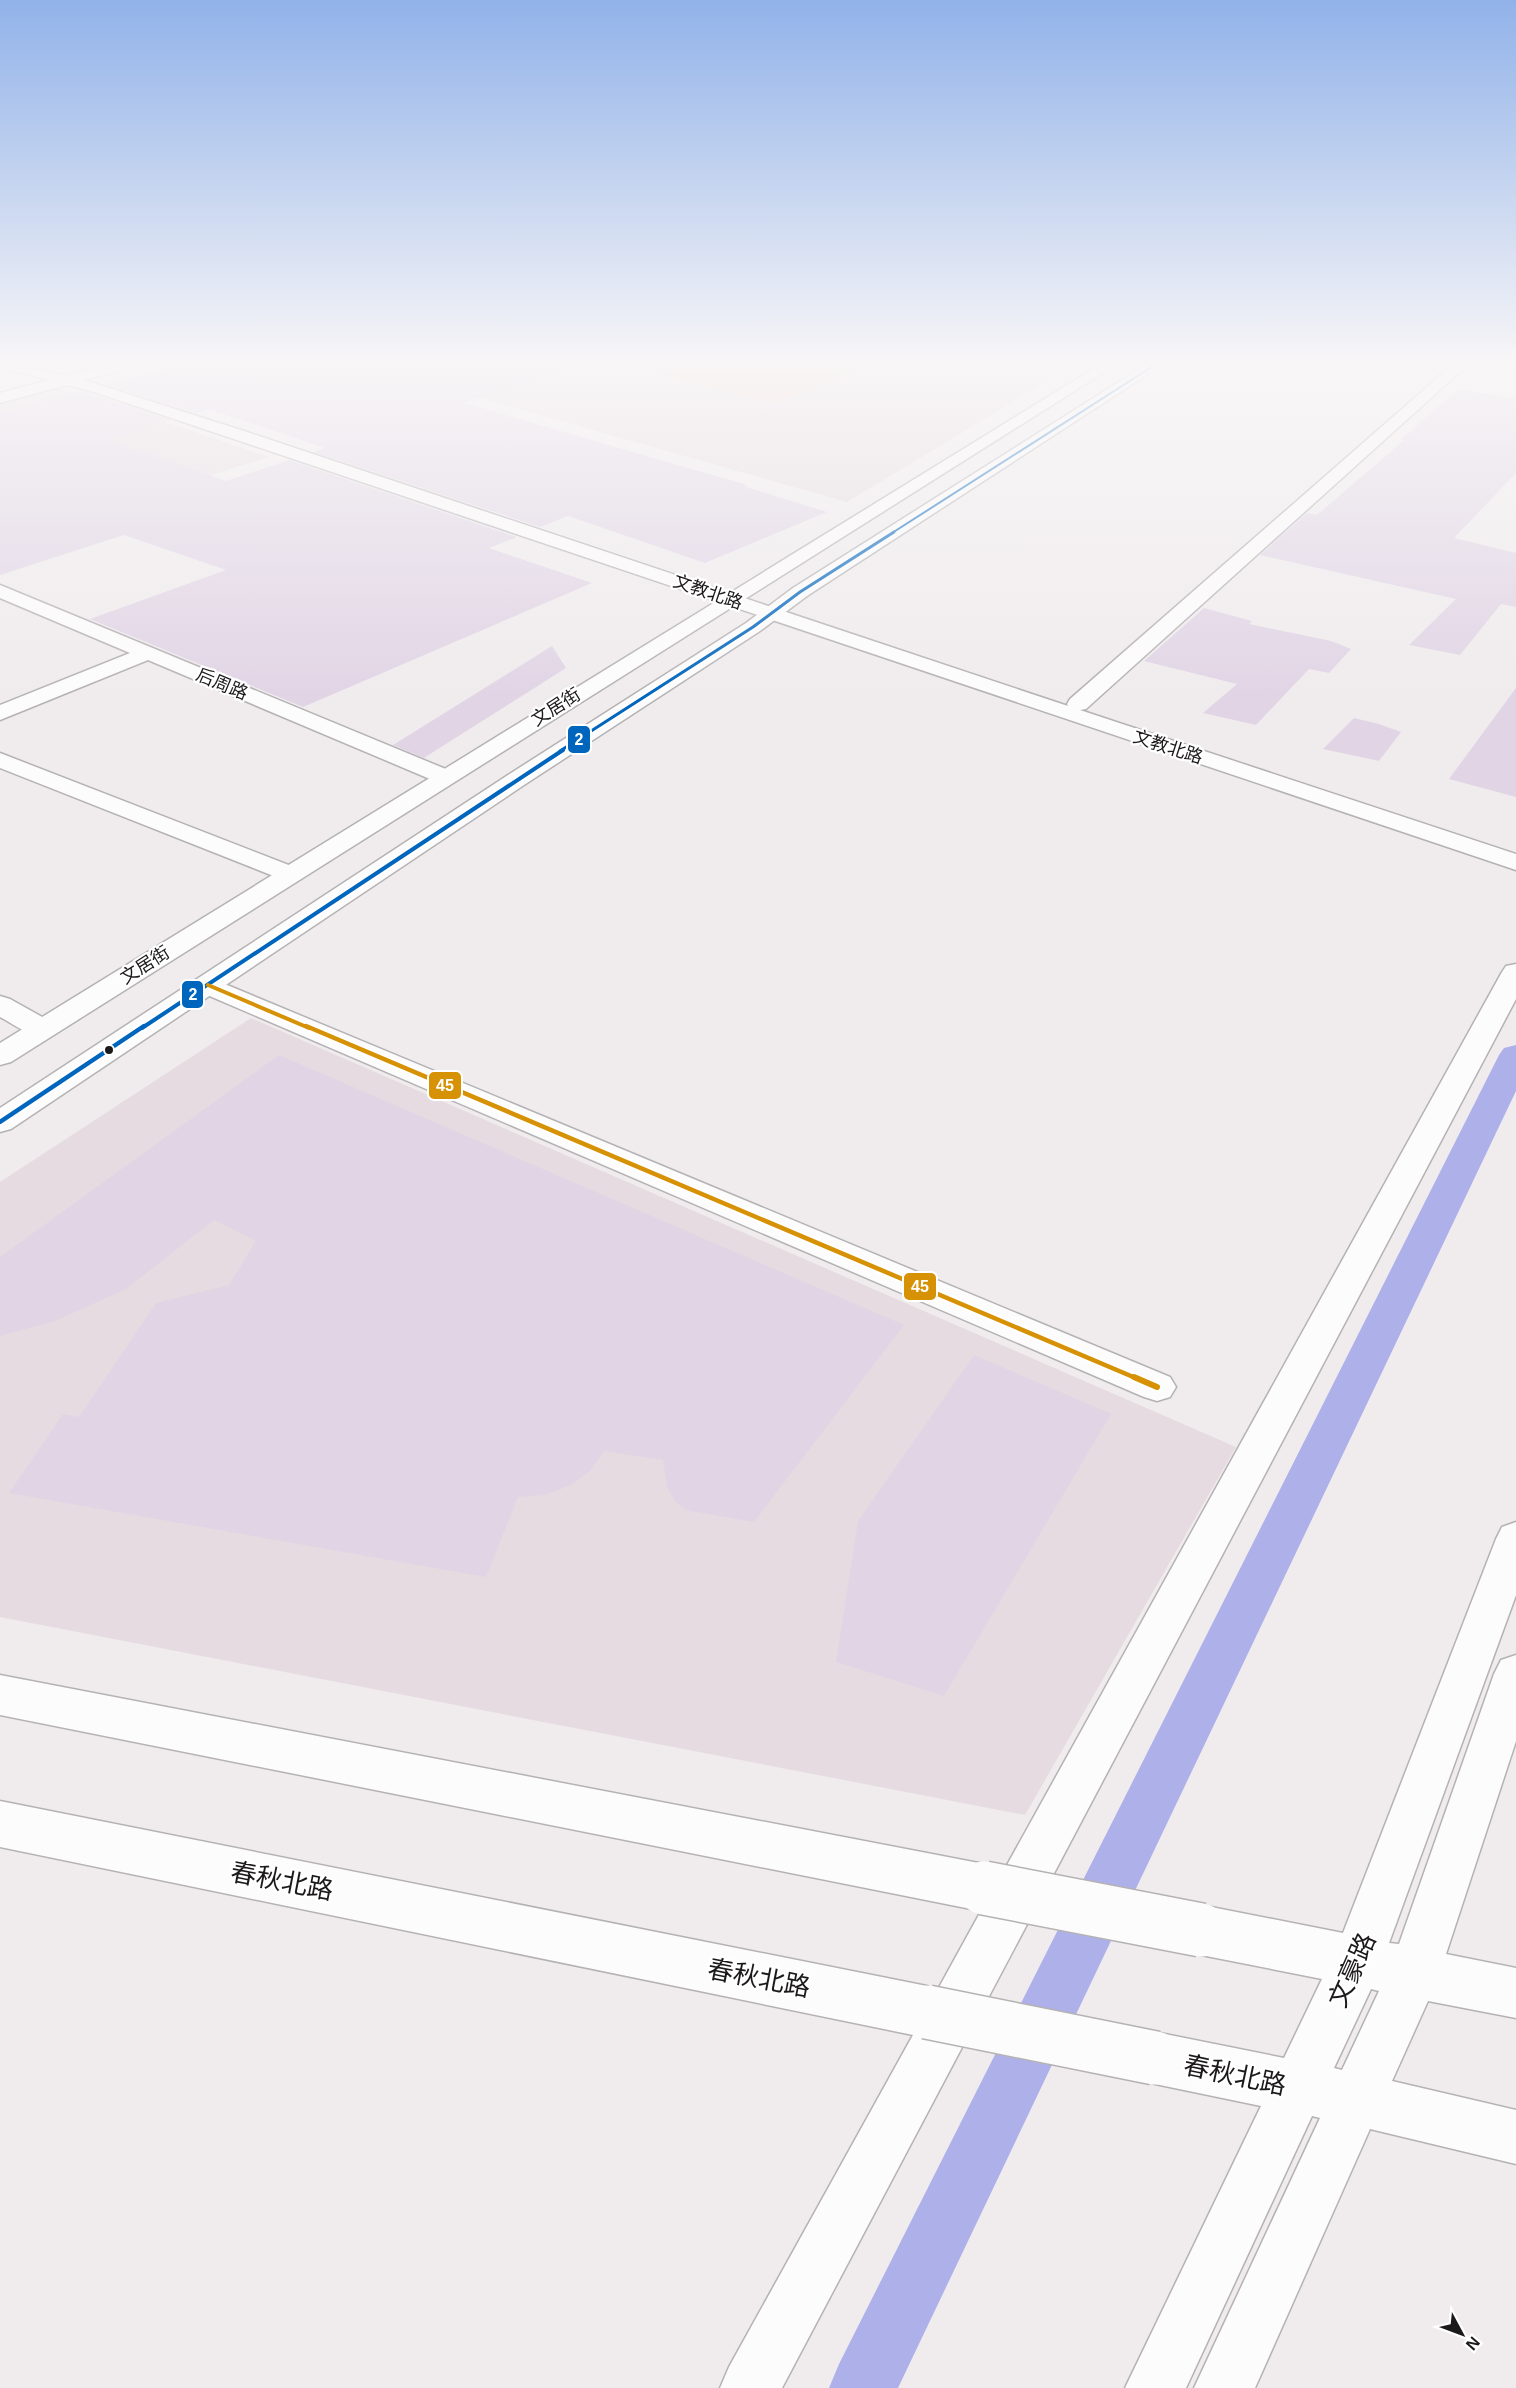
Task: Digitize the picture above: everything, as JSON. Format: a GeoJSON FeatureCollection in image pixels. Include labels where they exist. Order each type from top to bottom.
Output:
{"type":"FeatureCollection","features":[{"type":"Feature","properties":{"kind":"street","name":"文教北路"},"geometry":{"type":"LineString","coordinates":[[363,472],[777,609],[1516,862]]}},
{"type":"Feature","properties":{"kind":"street","name":"文居街"},"geometry":{"type":"LineString","coordinates":[[0,1056],[936,472]]}},
{"type":"Feature","properties":{"kind":"street","name":"文居街"},"geometry":{"type":"LineString","coordinates":[[0,1122],[516,780],[988,472]]}},
{"type":"Feature","properties":{"kind":"street"},"geometry":{"type":"LineString","coordinates":[[1078,704],[1339,472]]}},
{"type":"Feature","properties":{"kind":"street","name":"后周路"},"geometry":{"type":"LineString","coordinates":[[0,591],[445,777]]}},
{"type":"Feature","properties":{"kind":"street","name":"文教北路"},"geometry":{"type":"LineString","coordinates":[[777,609],[1516,846]]}},
{"type":"Feature","properties":{"kind":"street"},"geometry":{"type":"LineString","coordinates":[[0,713],[147,653]]}},
{"type":"Feature","properties":{"kind":"street"},"geometry":{"type":"LineString","coordinates":[[0,760],[290,874]]}},
{"type":"Feature","properties":{"kind":"street"},"geometry":{"type":"LineString","coordinates":[[750,2388],[1516,972]]}},
{"type":"Feature","properties":{"kind":"street"},"geometry":{"type":"LineString","coordinates":[[208,986],[1157,1387]]}},
{"type":"Feature","properties":{"kind":"street"},"geometry":{"type":"LineString","coordinates":[[0,1005],[44,1029]]}},
{"type":"Feature","properties":{"kind":"street","name":"文豪路"},"geometry":{"type":"LineString","coordinates":[[1155,2388],[1358,1960],[1516,1539]]}},
{"type":"Feature","properties":{"kind":"street"},"geometry":{"type":"LineString","coordinates":[[1224,2388],[1414,1971],[1516,1674]]}},
{"type":"Feature","properties":{"kind":"street"},"geometry":{"type":"LineString","coordinates":[[0,1695],[1414,1971],[1516,1993]]}},
{"type":"Feature","properties":{"kind":"street","name":"春秋北路"},"geometry":{"type":"LineString","coordinates":[[0,1824],[1356,2099],[1516,2137]]}},
{"type":"Feature","properties":{"kind":"shaded area"},"geometry":{"type":"Polygon","coordinates":[[[0,472],[220,472],[0,541],[0,472]]]}},
{"type":"Feature","properties":{"kind":"shaded area"},"geometry":{"type":"Polygon","coordinates":[[[743,472],[896,472],[847,502],[743,472]]]}},
{"type":"Feature","properties":{"kind":"shaded area"},"geometry":{"type":"Polygon","coordinates":[[[251,1018],[1236,1447],[1025,1815],[0,1617],[0,1182],[251,1018]]]}},
{"type":"Feature","properties":{"kind":"building"},"geometry":{"type":"Polygon","coordinates":[[[0,472],[202,472],[226,481],[252,472],[326,472],[517,537],[489,548],[592,583],[303,707],[90,619],[226,570],[124,535],[0,575],[0,472]]]}},
{"type":"Feature","properties":{"kind":"building"},"geometry":{"type":"Polygon","coordinates":[[[375,472],[704,472],[827,512],[705,563],[568,516],[540,527],[375,472]]]}},
{"type":"Feature","properties":{"kind":"building"},"geometry":{"type":"Polygon","coordinates":[[[1366,472],[1516,472],[1454,538],[1516,553],[1516,607],[1501,604],[1460,655],[1409,645],[1456,599],[1260,555],[1307,513],[1317,515],[1366,472]]]}},
{"type":"Feature","properties":{"kind":"building"},"geometry":{"type":"Polygon","coordinates":[[[1204,608],[1252,621],[1249,624],[1331,641],[1351,649],[1329,673],[1309,669],[1256,725],[1203,713],[1237,684],[1144,661],[1204,608]]]}},
{"type":"Feature","properties":{"kind":"building"},"geometry":{"type":"Polygon","coordinates":[[[552,646],[566,668],[424,758],[393,745],[552,646]]]}},
{"type":"Feature","properties":{"kind":"building"},"geometry":{"type":"Polygon","coordinates":[[[1516,688],[1516,797],[1449,779],[1516,688]]]}},
{"type":"Feature","properties":{"kind":"building"},"geometry":{"type":"Polygon","coordinates":[[[1354,718],[1401,732],[1379,761],[1323,749],[1354,718]]]}},
{"type":"Feature","properties":{"kind":"building"},"geometry":{"type":"Polygon","coordinates":[[[279,1055],[904,1325],[754,1522],[685,1510],[674,1500],[667,1487],[663,1460],[604,1451],[591,1470],[571,1485],[545,1495],[518,1497],[486,1577],[9,1493],[63,1414],[79,1417],[156,1303],[229,1285],[256,1241],[214,1220],[126,1289],[55,1321],[0,1336],[0,1257],[279,1055]]]}},
{"type":"Feature","properties":{"kind":"building"},"geometry":{"type":"Polygon","coordinates":[[[974,1355],[1111,1414],[944,1696],[836,1662],[858,1521],[974,1355]]]}},
{"type":"Feature","properties":{"kind":"waterway"},"geometry":{"type":"LineString","coordinates":[[863,2388],[1516,1055]]}},
{"type":"Feature","properties":{"kind":"transit line","name":"2"},"geometry":{"type":"LineString","coordinates":[[0,1122],[516,780],[753,627],[800,592],[987,472]]}},
{"type":"Feature","properties":{"kind":"transit line","name":"45"},"geometry":{"type":"LineString","coordinates":[[208,985],[1157,1387]]}}]}
